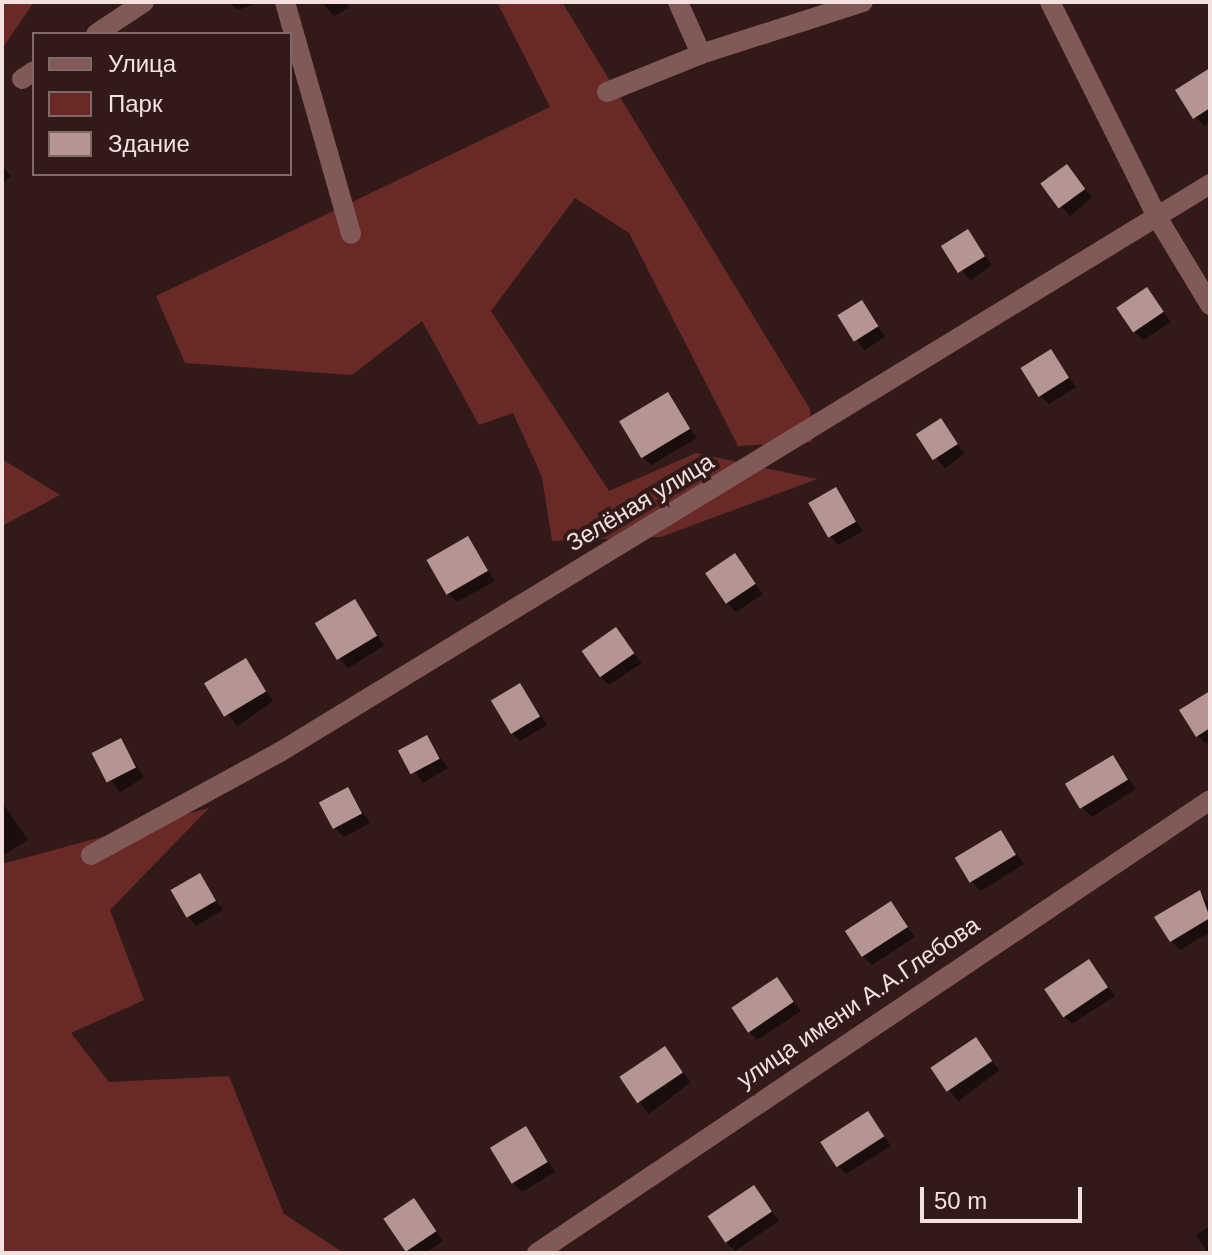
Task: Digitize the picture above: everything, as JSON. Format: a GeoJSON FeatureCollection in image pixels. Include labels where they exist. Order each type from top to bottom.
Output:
{"type":"FeatureCollection","features":[{"type":"Feature","properties":{"kind":"street"},"geometry":{"type":"LineString","coordinates":[[99,32],[144,2]]}},
{"type":"Feature","properties":{"kind":"street"},"geometry":{"type":"LineString","coordinates":[[285,2],[351,234]]}},
{"type":"Feature","properties":{"kind":"street"},"geometry":{"type":"LineString","coordinates":[[678,2],[701,54]]}},
{"type":"Feature","properties":{"kind":"street"},"geometry":{"type":"LineString","coordinates":[[607,92],[701,54],[863,2]]}},
{"type":"Feature","properties":{"kind":"street"},"geometry":{"type":"LineString","coordinates":[[1048,3],[1157,217],[1210,305]]}},
{"type":"Feature","properties":{"kind":"street","name":"Зелёная улица"},"geometry":{"type":"LineString","coordinates":[[91,855],[280,752],[1210,184]]}},
{"type":"Feature","properties":{"kind":"street","name":"улица имени А.А.Глебова"},"geometry":{"type":"LineString","coordinates":[[536,1251],[1210,800]]}},
{"type":"Feature","properties":{"kind":"green space"},"geometry":{"type":"Polygon","coordinates":[[[2,2],[34,2],[2,49],[2,2]]]}},
{"type":"Feature","properties":{"kind":"green space"},"geometry":{"type":"Polygon","coordinates":[[[497,2],[562,2],[810,409],[812,442],[738,446],[629,233],[575,198],[491,311],[609,491],[696,453],[817,479],[661,537],[552,541],[542,477],[513,413],[479,425],[422,321],[352,375],[185,363],[156,296],[550,107],[497,2]]]}},
{"type":"Feature","properties":{"kind":"green space"},"geometry":{"type":"Polygon","coordinates":[[[2,459],[60,495],[2,526],[2,459]]]}},
{"type":"Feature","properties":{"kind":"green space"},"geometry":{"type":"Polygon","coordinates":[[[209,808],[110,910],[144,1000],[71,1033],[109,1082],[229,1076],[284,1214],[344,1253],[2,1253],[2,864],[209,808]]]}},
{"type":"Feature","properties":{"kind":"building"},"geometry":{"type":"Polygon","coordinates":[[[1210,68],[1210,108],[1193,119],[1175,90],[1210,68]]]}},
{"type":"Feature","properties":{"kind":"building"},"geometry":{"type":"Polygon","coordinates":[[[1067,164],[1085,189],[1059,208],[1040,183],[1067,164]]]}},
{"type":"Feature","properties":{"kind":"building"},"geometry":{"type":"Polygon","coordinates":[[[968,229],[985,256],[958,273],[941,246],[968,229]]]}},
{"type":"Feature","properties":{"kind":"building"},"geometry":{"type":"Polygon","coordinates":[[[1147,287],[1164,312],[1133,333],[1116,308],[1147,287]]]}},
{"type":"Feature","properties":{"kind":"building"},"geometry":{"type":"Polygon","coordinates":[[[862,300],[878,326],[854,342],[837,315],[862,300]]]}},
{"type":"Feature","properties":{"kind":"building"},"geometry":{"type":"Polygon","coordinates":[[[1051,349],[1069,378],[1038,397],[1020,368],[1051,349]]]}},
{"type":"Feature","properties":{"kind":"building"},"geometry":{"type":"Polygon","coordinates":[[[668,392],[690,429],[641,458],[619,421],[668,392]]]}},
{"type":"Feature","properties":{"kind":"building"},"geometry":{"type":"Polygon","coordinates":[[[941,418],[958,444],[933,460],[916,434],[941,418]]]}},
{"type":"Feature","properties":{"kind":"building"},"geometry":{"type":"Polygon","coordinates":[[[836,487],[856,522],[828,538],[808,503],[836,487]]]}},
{"type":"Feature","properties":{"kind":"building"},"geometry":{"type":"Polygon","coordinates":[[[468,536],[488,571],[446,595],[426,560],[468,536]]]}},
{"type":"Feature","properties":{"kind":"building"},"geometry":{"type":"Polygon","coordinates":[[[735,553],[756,584],[726,604],[705,573],[735,553]]]}},
{"type":"Feature","properties":{"kind":"building"},"geometry":{"type":"Polygon","coordinates":[[[355,599],[377,636],[337,660],[315,623],[355,599]]]}},
{"type":"Feature","properties":{"kind":"building"},"geometry":{"type":"Polygon","coordinates":[[[616,627],[634,653],[600,677],[582,651],[616,627]]]}},
{"type":"Feature","properties":{"kind":"building"},"geometry":{"type":"Polygon","coordinates":[[[246,658],[266,691],[224,717],[204,683],[246,658]]]}},
{"type":"Feature","properties":{"kind":"building"},"geometry":{"type":"Polygon","coordinates":[[[520,683],[540,716],[511,734],[491,701],[520,683]]]}},
{"type":"Feature","properties":{"kind":"building"},"geometry":{"type":"Polygon","coordinates":[[[1210,691],[1210,728],[1196,737],[1179,710],[1210,691]]]}},
{"type":"Feature","properties":{"kind":"building"},"geometry":{"type":"Polygon","coordinates":[[[427,735],[440,759],[411,774],[398,750],[427,735]]]}},
{"type":"Feature","properties":{"kind":"building"},"geometry":{"type":"Polygon","coordinates":[[[121,738],[136,767],[107,782],[92,753],[121,738]]]}},
{"type":"Feature","properties":{"kind":"building"},"geometry":{"type":"Polygon","coordinates":[[[1113,755],[1128,780],[1080,809],[1065,784],[1113,755]]]}},
{"type":"Feature","properties":{"kind":"building"},"geometry":{"type":"Polygon","coordinates":[[[348,787],[362,813],[333,829],[319,802],[348,787]]]}},
{"type":"Feature","properties":{"kind":"building"},"geometry":{"type":"Polygon","coordinates":[[[1001,830],[1016,855],[970,883],[955,858],[1001,830]]]}},
{"type":"Feature","properties":{"kind":"building"},"geometry":{"type":"Polygon","coordinates":[[[200,873],[216,901],[187,918],[171,890],[200,873]]]}},
{"type":"Feature","properties":{"kind":"building"},"geometry":{"type":"Polygon","coordinates":[[[1200,890],[1210,918],[1170,942],[1154,917],[1200,890]]]}},
{"type":"Feature","properties":{"kind":"building"},"geometry":{"type":"Polygon","coordinates":[[[891,901],[908,927],[862,957],[845,931],[891,901]]]}},
{"type":"Feature","properties":{"kind":"building"},"geometry":{"type":"Polygon","coordinates":[[[1089,959],[1108,987],[1063,1017],[1044,989],[1089,959]]]}},
{"type":"Feature","properties":{"kind":"building"},"geometry":{"type":"Polygon","coordinates":[[[777,977],[794,1002],[748,1033],[731,1008],[777,977]]]}},
{"type":"Feature","properties":{"kind":"building"},"geometry":{"type":"Polygon","coordinates":[[[976,1037],[992,1061],[947,1092],[930,1068],[976,1037]]]}},
{"type":"Feature","properties":{"kind":"building"},"geometry":{"type":"Polygon","coordinates":[[[665,1046],[683,1073],[637,1103],[619,1077],[665,1046]]]}},
{"type":"Feature","properties":{"kind":"building"},"geometry":{"type":"Polygon","coordinates":[[[868,1111],[884,1136],[837,1167],[820,1142],[868,1111]]]}},
{"type":"Feature","properties":{"kind":"building"},"geometry":{"type":"Polygon","coordinates":[[[526,1126],[548,1162],[512,1184],[490,1148],[526,1126]]]}},
{"type":"Feature","properties":{"kind":"building"},"geometry":{"type":"Polygon","coordinates":[[[754,1185],[772,1212],[725,1243],[708,1216],[754,1185]]]}},
{"type":"Feature","properties":{"kind":"building"},"geometry":{"type":"Polygon","coordinates":[[[414,1198],[436,1231],[406,1252],[383,1219],[414,1198]]]}}]}
